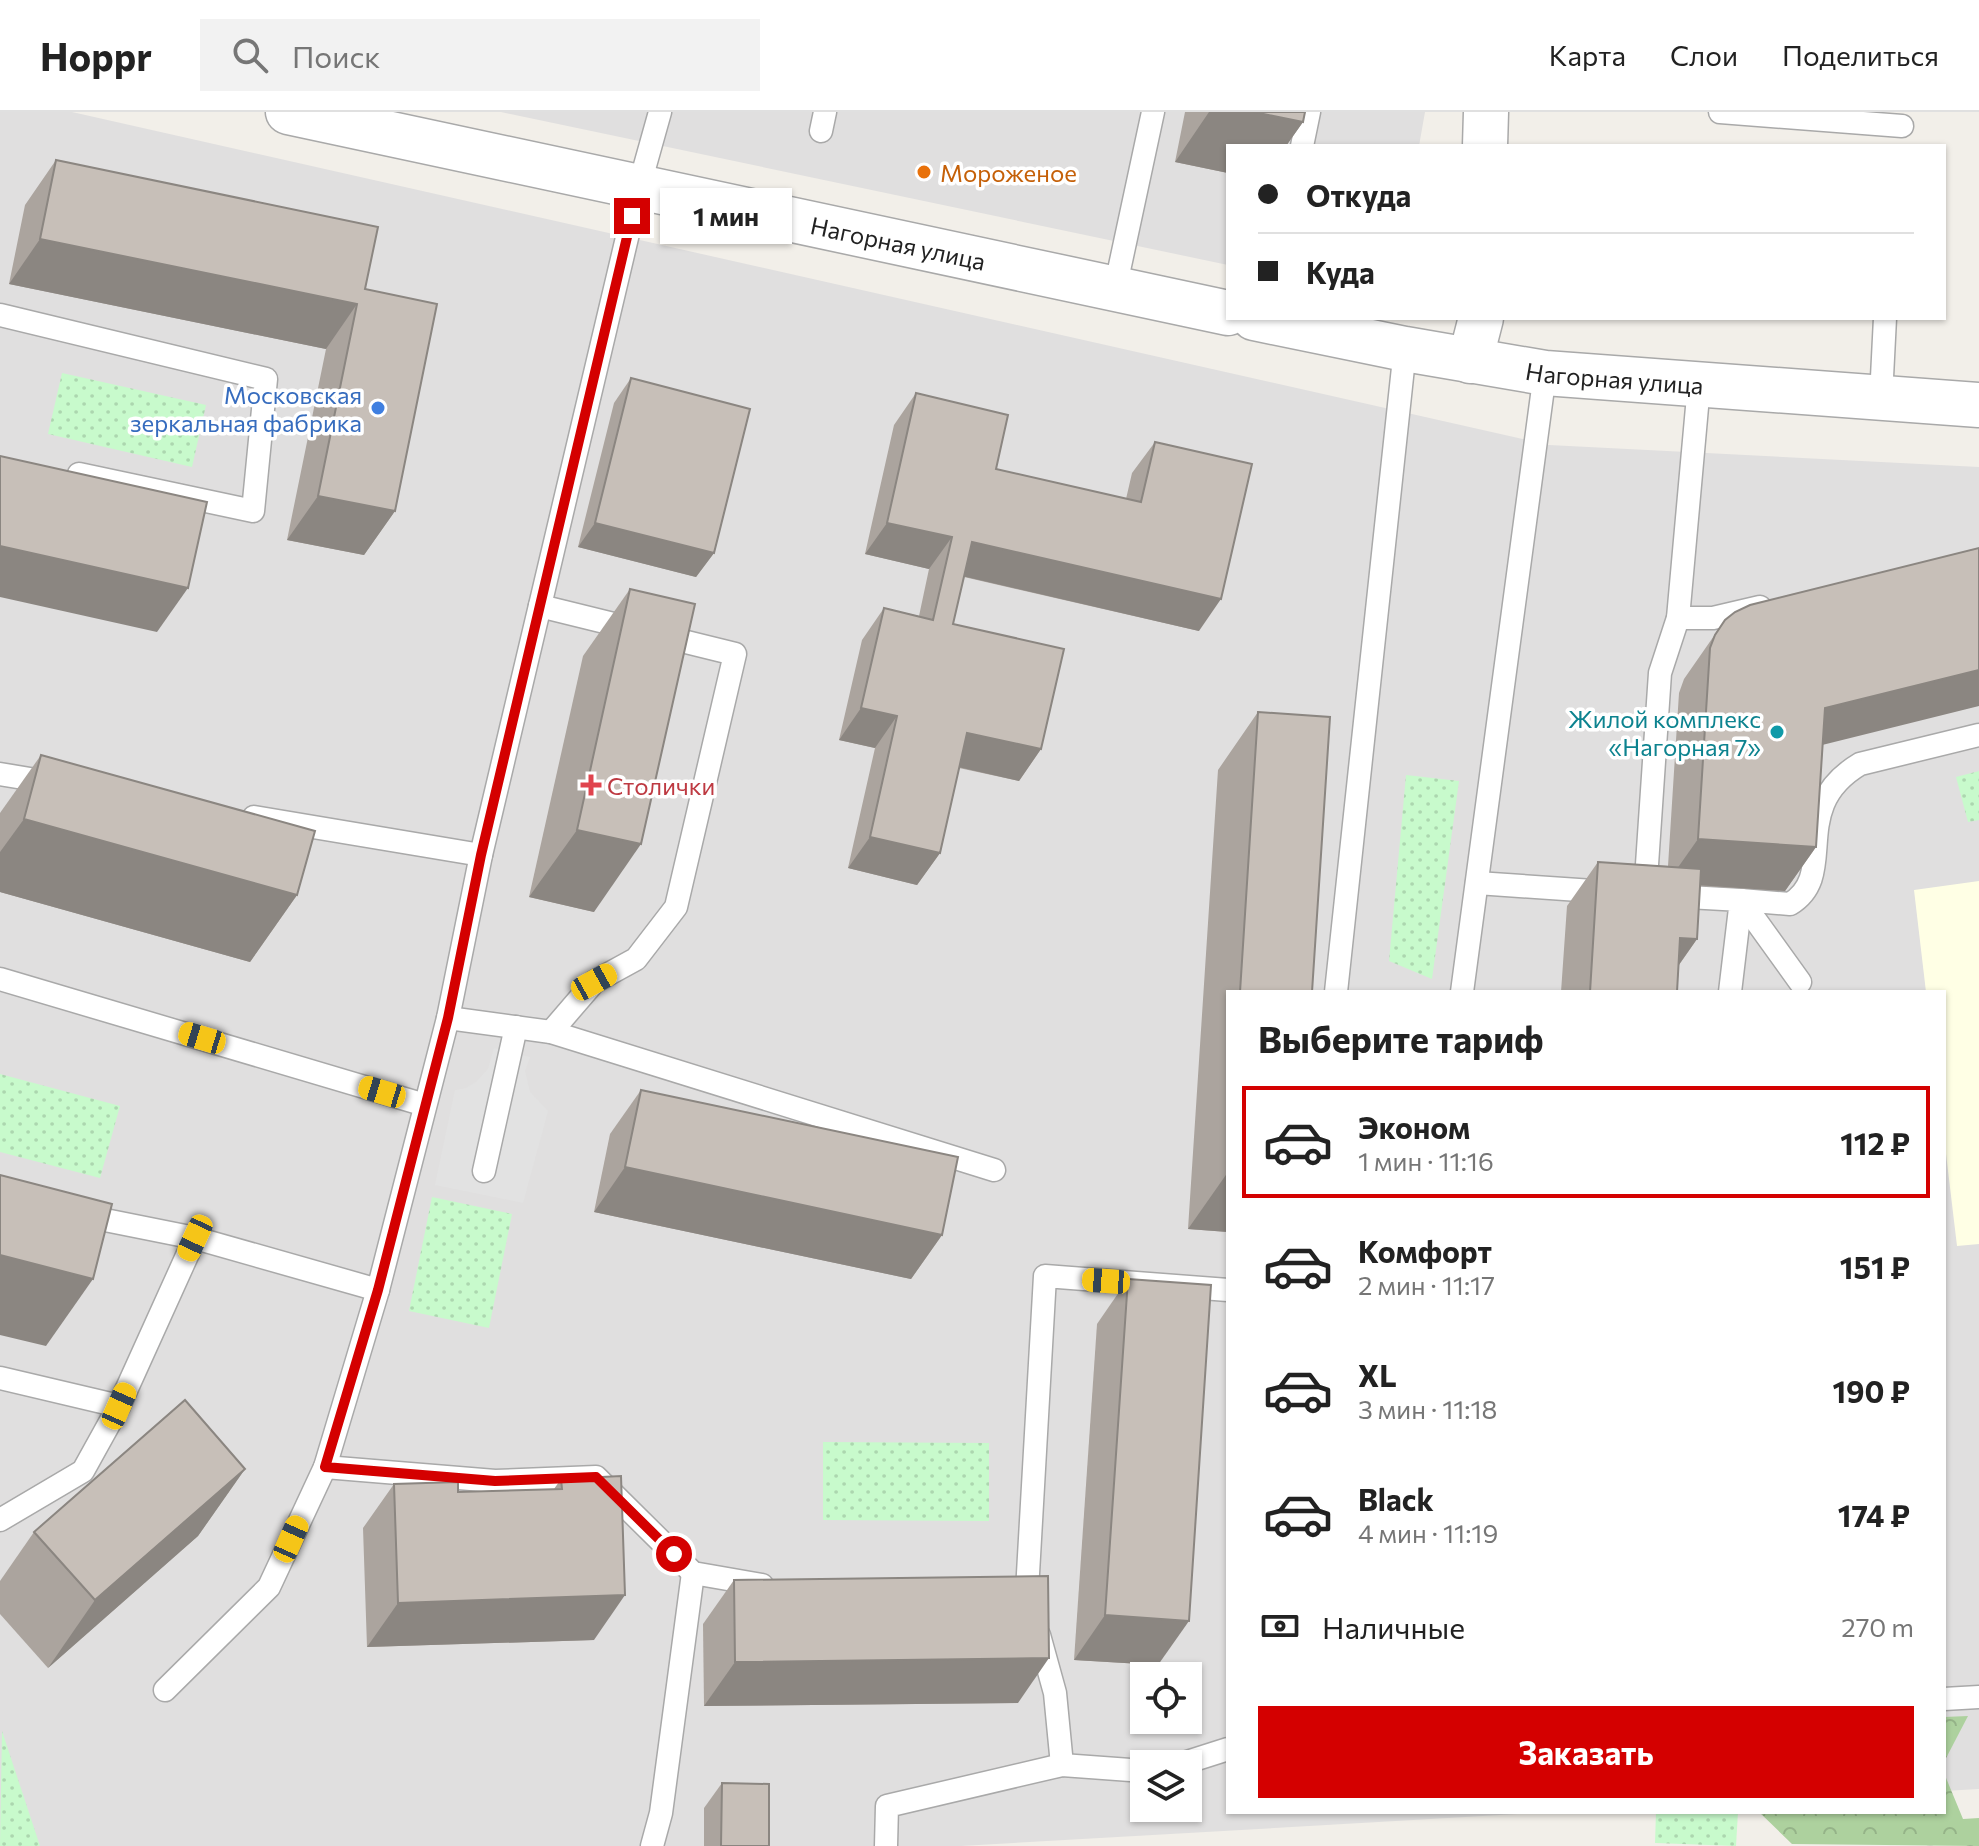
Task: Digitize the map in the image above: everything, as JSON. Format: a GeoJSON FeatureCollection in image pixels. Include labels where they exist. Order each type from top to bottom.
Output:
{"type":"FeatureCollection","features":[{"type":"Feature","properties":{"kind":"street","name":"Нагорная улица"},"geometry":{"type":"LineString","coordinates":[[288,112],[1226,312]]}},
{"type":"Feature","properties":{"kind":"street"},"geometry":{"type":"LineString","coordinates":[[1485,144],[1486,112]]}},
{"type":"Feature","properties":{"kind":"street","name":"Нагорная улица"},"geometry":{"type":"LineString","coordinates":[[1267,320],[1405,349],[1545,373],[1979,405]]}},
{"type":"Feature","properties":{"kind":"street"},"geometry":{"type":"LineString","coordinates":[[1470,361],[1480,320]]}},
{"type":"Feature","properties":{"kind":"lane"},"geometry":{"type":"LineString","coordinates":[[165,1690],[269,1587],[325,1467],[378,1290],[448,1018],[481,855],[639,187],[660,112]]}},
{"type":"Feature","properties":{"kind":"lane"},"geometry":{"type":"LineString","coordinates":[[1115,289],[1153,112]]}},
{"type":"Feature","properties":{"kind":"lane"},"geometry":{"type":"LineString","coordinates":[[1302,144],[1309,112]]}},
{"type":"Feature","properties":{"kind":"lane"},"geometry":{"type":"LineString","coordinates":[[1720,112],[1902,128]]}},
{"type":"Feature","properties":{"kind":"lane"},"geometry":{"type":"LineString","coordinates":[[0,315],[266,379],[253,511],[59,470]]}},
{"type":"Feature","properties":{"kind":"lane"},"geometry":{"type":"LineString","coordinates":[[1881,397],[1885,320]]}},
{"type":"Feature","properties":{"kind":"lane"},"geometry":{"type":"LineString","coordinates":[[1336,990],[1405,349]]}},
{"type":"Feature","properties":{"kind":"lane"},"geometry":{"type":"LineString","coordinates":[[1462,990],[1545,373]]}},
{"type":"Feature","properties":{"kind":"lane"},"geometry":{"type":"LineString","coordinates":[[1645,894],[1660,673],[1678,618],[1699,385]]}},
{"type":"Feature","properties":{"kind":"lane"},"geometry":{"type":"LineString","coordinates":[[1678,618],[1713,618],[1780,602]]}},
{"type":"Feature","properties":{"kind":"lane"},"geometry":{"type":"LineString","coordinates":[[540,606],[735,654],[676,907],[636,959],[594,982],[551,1032]]}},
{"type":"Feature","properties":{"kind":"lane"},"geometry":{"type":"LineString","coordinates":[[1477,883],[1790,904],[1801,897],[1813,878],[1820,810],[1834,784],[1860,764],[1979,735]]}},
{"type":"Feature","properties":{"kind":"lane"},"geometry":{"type":"LineString","coordinates":[[0,774],[78,787]]}},
{"type":"Feature","properties":{"kind":"lane"},"geometry":{"type":"LineString","coordinates":[[233,813],[481,855]]}},
{"type":"Feature","properties":{"kind":"lane"},"geometry":{"type":"LineString","coordinates":[[1741,900],[1800,982]]}},
{"type":"Feature","properties":{"kind":"lane"},"geometry":{"type":"LineString","coordinates":[[1730,990],[1741,900]]}},
{"type":"Feature","properties":{"kind":"lane"},"geometry":{"type":"LineString","coordinates":[[0,979],[425,1105]]}},
{"type":"Feature","properties":{"kind":"lane"},"geometry":{"type":"LineString","coordinates":[[448,1018],[551,1032],[994,1170]]}},
{"type":"Feature","properties":{"kind":"lane"},"geometry":{"type":"LineString","coordinates":[[484,1171],[516,1027]]}},
{"type":"Feature","properties":{"kind":"lane"},"geometry":{"type":"LineString","coordinates":[[56,1210],[195,1238],[378,1290]]}},
{"type":"Feature","properties":{"kind":"lane"},"geometry":{"type":"LineString","coordinates":[[0,1520],[83,1471],[119,1406],[195,1238]]}},
{"type":"Feature","properties":{"kind":"lane"},"geometry":{"type":"LineString","coordinates":[[1062,1765],[1055,1693],[1031,1606],[1045,1276],[1226,1290]]}},
{"type":"Feature","properties":{"kind":"lane"},"geometry":{"type":"LineString","coordinates":[[0,1378],[119,1406]]}},
{"type":"Feature","properties":{"kind":"lane"},"geometry":{"type":"LineString","coordinates":[[325,1467],[495,1481],[596,1477],[693,1573],[753,1585],[784,1586]]}},
{"type":"Feature","properties":{"kind":"lane"},"geometry":{"type":"LineString","coordinates":[[652,1846],[661,1813],[693,1573]]}},
{"type":"Feature","properties":{"kind":"lane"},"geometry":{"type":"LineString","coordinates":[[997,1590],[1031,1606]]}},
{"type":"Feature","properties":{"kind":"lane"},"geometry":{"type":"LineString","coordinates":[[1946,1699],[1979,1697]]}},
{"type":"Feature","properties":{"kind":"lane"},"geometry":{"type":"LineString","coordinates":[[1202,1757],[1226,1750]]}},
{"type":"Feature","properties":{"kind":"lane"},"geometry":{"type":"LineString","coordinates":[[886,1846],[887,1806],[1062,1765],[1130,1770]]}},
{"type":"Feature","properties":{"kind":"shaded area"},"geometry":{"type":"Polygon","coordinates":[[[0,112],[72,112],[1549,445],[1979,467],[1979,1789],[1946,1791],[1946,990],[1226,990],[1226,1814],[1519,1814],[961,1846],[0,1846],[0,112]]]}},
{"type":"Feature","properties":{"kind":"shaded area"},"geometry":{"type":"Polygon","coordinates":[[[501,112],[1425,112],[1419,144],[1226,144],[1226,265],[501,112]]]}},
{"type":"Feature","properties":{"kind":"shaded area"},"geometry":{"type":"Polygon","coordinates":[[[1979,881],[1979,1244],[1957,1246],[1946,1154],[1946,990],[1926,990],[1914,890],[1979,881]]]}},
{"type":"Feature","properties":{"kind":"shaded area"},"geometry":{"type":"Polygon","coordinates":[[[494,1048],[530,1057],[525,1071],[530,1092],[548,1111],[523,1203],[435,1185],[455,1090],[476,1082],[488,1069],[494,1048]]]}},
{"type":"Feature","properties":{"kind":"green space"},"geometry":{"type":"Polygon","coordinates":[[[62,373],[206,405],[192,467],[48,434],[62,373]]]}},
{"type":"Feature","properties":{"kind":"green space"},"geometry":{"type":"Polygon","coordinates":[[[1979,771],[1979,820],[1968,822],[1956,777],[1979,771]]]}},
{"type":"Feature","properties":{"kind":"green space"},"geometry":{"type":"Polygon","coordinates":[[[1406,775],[1459,781],[1432,979],[1389,961],[1406,775]]]}},
{"type":"Feature","properties":{"kind":"green space"},"geometry":{"type":"Polygon","coordinates":[[[0,1074],[120,1106],[100,1178],[0,1152],[0,1074]]]}},
{"type":"Feature","properties":{"kind":"green space"},"geometry":{"type":"Polygon","coordinates":[[[432,1197],[512,1214],[489,1328],[409,1311],[432,1197]]]}},
{"type":"Feature","properties":{"kind":"green space"},"geometry":{"type":"Polygon","coordinates":[[[823,1442],[989,1443],[989,1521],[823,1520],[823,1442]]]}},
{"type":"Feature","properties":{"kind":"green space"},"geometry":{"type":"Polygon","coordinates":[[[1968,1716],[1946,1758],[1946,1717],[1968,1716]]]}},
{"type":"Feature","properties":{"kind":"green space"},"geometry":{"type":"Polygon","coordinates":[[[2,1731],[40,1846],[0,1846],[2,1731]]]}},
{"type":"Feature","properties":{"kind":"green space"},"geometry":{"type":"Polygon","coordinates":[[[1946,1778],[1963,1819],[1979,1818],[1979,1846],[1792,1844],[1761,1814],[1946,1814],[1946,1778]]]}},
{"type":"Feature","properties":{"kind":"green space"},"geometry":{"type":"Polygon","coordinates":[[[1656,1814],[1738,1814],[1736,1846],[1655,1843],[1656,1814]]]}},
{"type":"Feature","properties":{"kind":"building"},"geometry":{"type":"Polygon","coordinates":[[[1254,112],[1305,112],[1303,122],[1254,112]]]}},
{"type":"Feature","properties":{"kind":"building"},"geometry":{"type":"Polygon","coordinates":[[[56,160],[378,227],[365,289],[437,304],[395,511],[318,496],[357,304],[40,239],[56,160]]]}},
{"type":"Feature","properties":{"kind":"building"},"geometry":{"type":"Polygon","coordinates":[[[631,378],[750,409],[714,553],[595,523],[631,378]]]}},
{"type":"Feature","properties":{"kind":"building"},"geometry":{"type":"Polygon","coordinates":[[[916,393],[1008,415],[996,469],[1141,502],[1155,442],[1252,464],[1221,599],[972,542],[953,624],[1064,649],[1041,749],[967,733],[940,853],[870,837],[897,716],[861,708],[884,608],[933,620],[952,537],[887,523],[916,393]]]}},
{"type":"Feature","properties":{"kind":"building"},"geometry":{"type":"Polygon","coordinates":[[[0,456],[207,502],[188,588],[0,546],[0,456]]]}},
{"type":"Feature","properties":{"kind":"building","name":"Жилой комплекс «Нагорная 7»"},"geometry":{"type":"Polygon","coordinates":[[[1979,548],[1979,670],[1825,708],[1816,847],[1698,839],[1710,648],[1725,620],[1750,605],[1979,548]]]}},
{"type":"Feature","properties":{"kind":"building"},"geometry":{"type":"Polygon","coordinates":[[[630,589],[695,604],[641,844],[577,830],[630,589]]]}},
{"type":"Feature","properties":{"kind":"building"},"geometry":{"type":"Polygon","coordinates":[[[1258,712],[1330,717],[1312,990],[1240,990],[1258,712]]]}},
{"type":"Feature","properties":{"kind":"building"},"geometry":{"type":"Polygon","coordinates":[[[41,755],[315,831],[297,895],[24,819],[41,755]]]}},
{"type":"Feature","properties":{"kind":"building"},"geometry":{"type":"Polygon","coordinates":[[[1598,862],[1701,869],[1697,939],[1680,938],[1677,990],[1590,990],[1598,862]]]}},
{"type":"Feature","properties":{"kind":"building"},"geometry":{"type":"Polygon","coordinates":[[[641,1090],[958,1157],[942,1235],[625,1167],[641,1090]]]}},
{"type":"Feature","properties":{"kind":"building"},"geometry":{"type":"Polygon","coordinates":[[[0,1175],[112,1204],[93,1279],[0,1255],[0,1175]]]}},
{"type":"Feature","properties":{"kind":"building"},"geometry":{"type":"Polygon","coordinates":[[[1128,1279],[1211,1285],[1189,1621],[1105,1615],[1128,1279]]]}},
{"type":"Feature","properties":{"kind":"building"},"geometry":{"type":"Polygon","coordinates":[[[185,1400],[245,1469],[95,1600],[34,1532],[185,1400]]]}},
{"type":"Feature","properties":{"kind":"building"},"geometry":{"type":"Polygon","coordinates":[[[621,1476],[625,1595],[398,1603],[394,1484],[458,1482],[458,1492],[562,1489],[561,1479],[621,1476]]]}},
{"type":"Feature","properties":{"kind":"building"},"geometry":{"type":"Polygon","coordinates":[[[1048,1576],[1049,1658],[735,1662],[734,1580],[1048,1576]]]}},
{"type":"Feature","properties":{"kind":"building"},"geometry":{"type":"Polygon","coordinates":[[[722,1783],[769,1784],[769,1846],[721,1846],[722,1783]]]}},
{"type":"Feature","properties":{"kind":"place","name":"Мороженое"},"geometry":{"type":"Point","coordinates":[924,172]}},
{"type":"Feature","properties":{"kind":"place","name":"Московская зеркальная фабрика"},"geometry":{"type":"Point","coordinates":[378,408]}},
{"type":"Feature","properties":{"kind":"place","name":"Жилой комплекс «Нагорная 7»"},"geometry":{"type":"Point","coordinates":[1777,732]}},
{"type":"Feature","properties":{"kind":"place","name":"Столички"},"geometry":{"type":"Point","coordinates":[591,785]}},
{"type":"Feature","properties":{"kind":"route"},"geometry":{"type":"LineString","coordinates":[[632,216],[481,855],[448,1018],[378,1290],[325,1467],[495,1481],[596,1477],[674,1554]]}}]}
